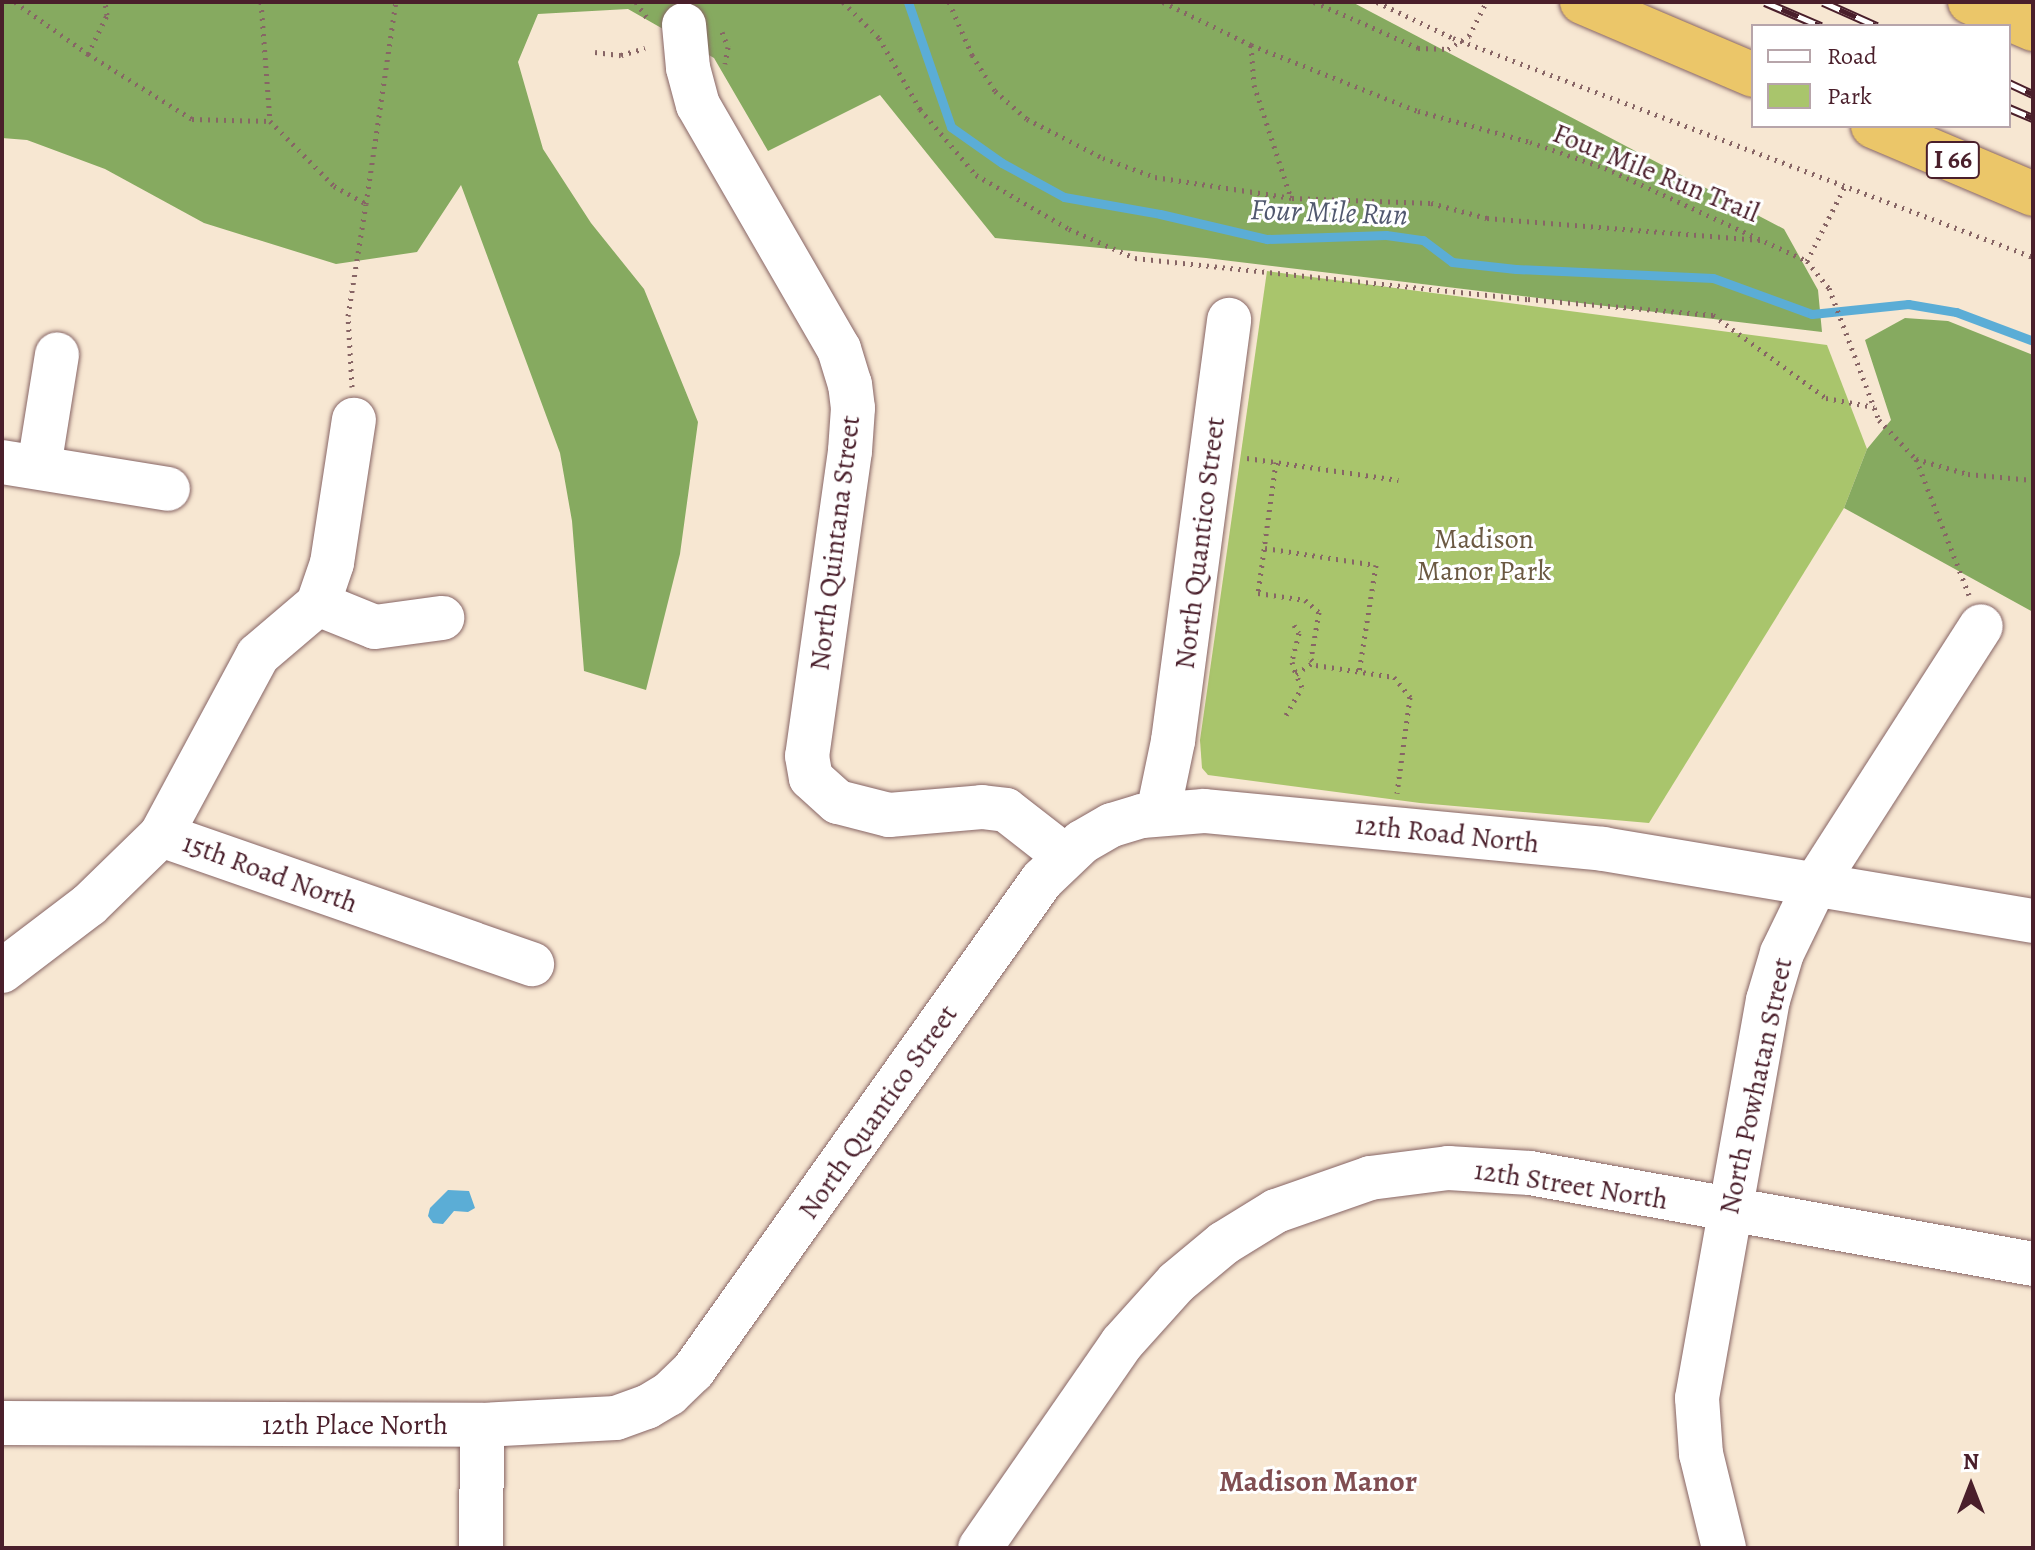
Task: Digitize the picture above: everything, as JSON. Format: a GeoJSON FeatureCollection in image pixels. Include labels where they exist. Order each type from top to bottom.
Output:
{"type":"FeatureCollection","features":[{"type":"Feature","properties":{"kind":"highway"},"geometry":{"type":"LineString","coordinates":[[1582,2],[1751,74]]}},
{"type":"Feature","properties":{"kind":"highway"},"geometry":{"type":"LineString","coordinates":[[1970,2],[2033,29]]}},
{"type":"Feature","properties":{"kind":"highway","name":"I 66"},"geometry":{"type":"LineString","coordinates":[[1878,128],[2033,194]]}},
{"type":"Feature","properties":{"kind":"street","name":"North Quintana Street"},"geometry":{"type":"LineString","coordinates":[[684,25],[688,68],[698,105],[837,345],[848,374],[853,408],[850,451],[807,761],[814,782],[829,797],[883,814],[1001,808],[1065,856]]}},
{"type":"Feature","properties":{"kind":"street","name":"North Quantico Street"},"geometry":{"type":"LineString","coordinates":[[1158,813],[1173,741],[1229,320]]}},
{"type":"Feature","properties":{"kind":"street"},"geometry":{"type":"LineString","coordinates":[[57,354],[21,465],[168,489]]}},
{"type":"Feature","properties":{"kind":"street"},"geometry":{"type":"LineString","coordinates":[[161,835],[258,655],[318,604],[332,563],[354,420]]}},
{"type":"Feature","properties":{"kind":"street"},"geometry":{"type":"LineString","coordinates":[[318,604],[375,627],[442,618]]}},
{"type":"Feature","properties":{"kind":"street","name":"North Powhatan Street"},"geometry":{"type":"LineString","coordinates":[[1724,1548],[1701,1454],[1696,1410],[1768,1000],[1782,953],[1816,883],[1981,626]]}},
{"type":"Feature","properties":{"kind":"street","name":"12th Road North"},"geometry":{"type":"LineString","coordinates":[[1065,856],[1112,825],[1158,813],[1204,811],[1603,849],[2033,921]]}},
{"type":"Feature","properties":{"kind":"street","name":"15th Road North"},"geometry":{"type":"LineString","coordinates":[[2,971],[89,905],[161,835],[532,964]]}},
{"type":"Feature","properties":{"kind":"street","name":"North Quantico Street"},"geometry":{"type":"LineString","coordinates":[[693,1371],[1028,898],[1065,856]]}},
{"type":"Feature","properties":{"kind":"street","name":"12th Street North"},"geometry":{"type":"LineString","coordinates":[[980,1548],[1143,1317],[1198,1264],[1276,1211],[1370,1178],[1448,1168],[1530,1173],[2033,1264]]}},
{"type":"Feature","properties":{"kind":"street","name":"12th Place North"},"geometry":{"type":"LineString","coordinates":[[2,1423],[482,1425],[626,1416],[662,1399],[693,1371]]}},
{"type":"Feature","properties":{"kind":"street"},"geometry":{"type":"LineString","coordinates":[[481,1548],[482,1425]]}},
{"type":"Feature","properties":{"kind":"path"},"geometry":{"type":"LineString","coordinates":[[15,2],[88,54],[192,119],[270,121]]}},
{"type":"Feature","properties":{"kind":"path"},"geometry":{"type":"LineString","coordinates":[[88,54],[107,15],[105,2]]}},
{"type":"Feature","properties":{"kind":"path"},"geometry":{"type":"LineString","coordinates":[[261,2],[270,121],[334,186],[366,204]]}},
{"type":"Feature","properties":{"kind":"path"},"geometry":{"type":"LineString","coordinates":[[354,420],[348,316],[396,2]]}},
{"type":"Feature","properties":{"kind":"path"},"geometry":{"type":"LineString","coordinates":[[843,2],[879,38],[920,109],[976,175],[1069,229],[1135,258],[1713,315],[1826,398],[1874,407]]}},
{"type":"Feature","properties":{"kind":"path"},"geometry":{"type":"LineString","coordinates":[[949,2],[972,55],[995,91],[1027,119],[1059,137],[1155,177],[1292,198],[1431,203],[1487,218],[1769,241]]}},
{"type":"Feature","properties":{"kind":"path","name":"Four Mile Run Trail"},"geometry":{"type":"LineString","coordinates":[[1163,2],[1251,45],[1418,111],[1530,142],[1605,168],[1807,261],[1829,288],[1879,420],[1916,459]]}},
{"type":"Feature","properties":{"kind":"path"},"geometry":{"type":"LineString","coordinates":[[1314,2],[1418,48],[1448,49],[1469,36],[1486,2]]}},
{"type":"Feature","properties":{"kind":"path"},"geometry":{"type":"LineString","coordinates":[[1377,2],[1453,38],[2033,257]]}},
{"type":"Feature","properties":{"kind":"path"},"geometry":{"type":"LineString","coordinates":[[1251,45],[1254,85],[1292,198]]}},
{"type":"Feature","properties":{"kind":"path"},"geometry":{"type":"LineString","coordinates":[[595,52],[621,55],[645,48]]}},
{"type":"Feature","properties":{"kind":"path"},"geometry":{"type":"LineString","coordinates":[[1807,261],[1845,186]]}},
{"type":"Feature","properties":{"kind":"path"},"geometry":{"type":"LineString","coordinates":[[1242,457],[1398,480]]}},
{"type":"Feature","properties":{"kind":"path"},"geometry":{"type":"LineString","coordinates":[[1916,459],[1968,474],[2033,480]]}},
{"type":"Feature","properties":{"kind":"path"},"geometry":{"type":"LineString","coordinates":[[1916,459],[1981,626]]}},
{"type":"Feature","properties":{"kind":"path"},"geometry":{"type":"LineString","coordinates":[[1276,462],[1258,593],[1305,600],[1319,612],[1314,662]]}},
{"type":"Feature","properties":{"kind":"path"},"geometry":{"type":"LineString","coordinates":[[1265,548],[1376,565],[1359,672]]}},
{"type":"Feature","properties":{"kind":"path"},"geometry":{"type":"LineString","coordinates":[[1286,715],[1302,687],[1292,662],[1299,633],[1294,625]]}},
{"type":"Feature","properties":{"kind":"path"},"geometry":{"type":"LineString","coordinates":[[1296,674],[1314,662],[1394,677],[1410,697],[1396,798]]}},
{"type":"Feature","properties":{"kind":"green space"},"geometry":{"type":"Polygon","coordinates":[[[2,2],[1352,2],[1784,229],[1818,290],[1822,332],[1206,258],[995,238],[880,95],[768,151],[714,58],[628,9],[538,14],[518,62],[543,149],[591,223],[644,289],[698,422],[680,554],[646,690],[584,671],[572,521],[560,453],[461,185],[417,252],[336,264],[204,223],[105,169],[27,140],[2,138],[2,2]]]}},
{"type":"Feature","properties":{"kind":"green space","name":"Madison Manor Park"},"geometry":{"type":"Polygon","coordinates":[[[1267,271],[1827,345],[1867,449],[1844,508],[1649,823],[1420,803],[1208,775],[1202,768],[1200,740],[1267,271]]]}},
{"type":"Feature","properties":{"kind":"green space"},"geometry":{"type":"Polygon","coordinates":[[[1905,318],[1948,321],[2033,355],[2033,612],[1844,508],[1867,449],[1891,420],[1865,340],[1905,318]]]}},
{"type":"Feature","properties":{"kind":"water"},"geometry":{"type":"Polygon","coordinates":[[[448,1190],[469,1191],[475,1208],[468,1212],[454,1211],[443,1224],[433,1223],[428,1216],[430,1208],[448,1190]]]}},
{"type":"Feature","properties":{"kind":"waterway","name":"Four Mile Run"},"geometry":{"type":"LineString","coordinates":[[908,2],[951,127],[1002,163],[1064,197],[1160,214],[1267,239],[1386,235],[1423,240],[1452,262],[1516,269],[1713,278],[1812,314],[1908,304],[1956,312],[2033,341]]}},
{"type":"Feature","properties":{"kind":"railway"},"geometry":{"type":"LineString","coordinates":[[1765,2],[1816,24]]}},
{"type":"Feature","properties":{"kind":"railway"},"geometry":{"type":"LineString","coordinates":[[1823,2],[1872,24]]}},
{"type":"Feature","properties":{"kind":"railway"},"geometry":{"type":"LineString","coordinates":[[2011,84],[2033,94]]}},
{"type":"Feature","properties":{"kind":"railway"},"geometry":{"type":"LineString","coordinates":[[2011,109],[2033,118]]}},
{"type":"Feature","properties":{"kind":"district","name":"Madison Manor"},"geometry":{"type":"Point","coordinates":[1318,1481]}}]}
